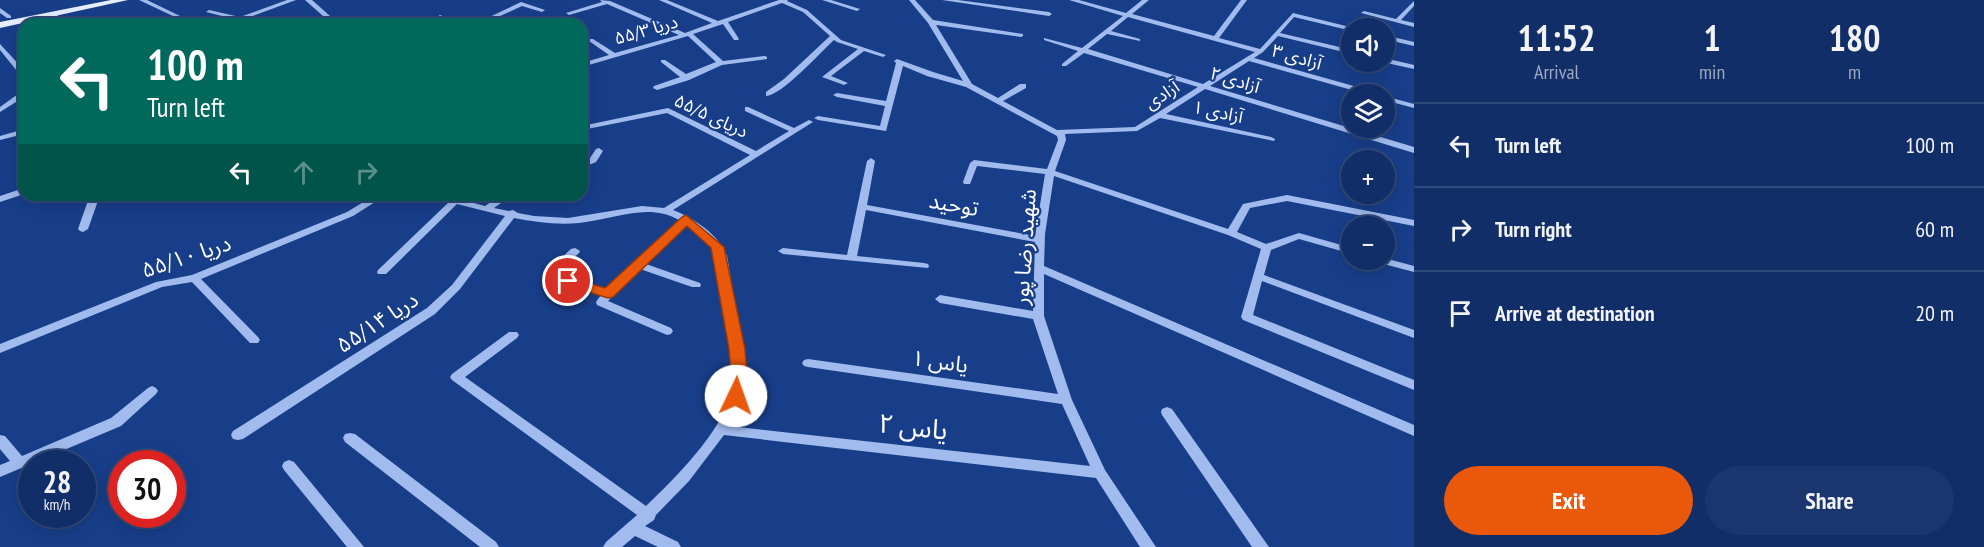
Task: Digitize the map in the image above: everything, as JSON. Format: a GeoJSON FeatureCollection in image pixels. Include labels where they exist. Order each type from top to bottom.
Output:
{"type":"FeatureCollection","features":[{"type":"Feature","properties":{"kind":"main road"},"geometry":{"type":"LineString","coordinates":[[5,18],[95,0]]}},
{"type":"Feature","properties":{"kind":"main road"},"geometry":{"type":"LineString","coordinates":[[34,18],[124,0]]}},
{"type":"Feature","properties":{"kind":"main road"},"geometry":{"type":"LineString","coordinates":[[0,25],[18,21]]}},
{"type":"Feature","properties":{"kind":"street"},"geometry":{"type":"LineString","coordinates":[[142,0],[177,16]]}},
{"type":"Feature","properties":{"kind":"street"},"geometry":{"type":"LineString","coordinates":[[243,18],[293,0]]}},
{"type":"Feature","properties":{"kind":"street"},"geometry":{"type":"LineString","coordinates":[[308,0],[329,18]]}},
{"type":"Feature","properties":{"kind":"street"},"geometry":{"type":"LineString","coordinates":[[662,0],[720,21],[736,39]]}},
{"type":"Feature","properties":{"kind":"street"},"geometry":{"type":"LineString","coordinates":[[784,0],[805,11],[839,41],[883,55]]}},
{"type":"Feature","properties":{"kind":"street","name":"دریا ۵۵/۳"},"geometry":{"type":"LineString","coordinates":[[588,63],[686,34],[784,0]]}},
{"type":"Feature","properties":{"kind":"street"},"geometry":{"type":"LineString","coordinates":[[825,0],[856,9]]}},
{"type":"Feature","properties":{"kind":"street"},"geometry":{"type":"LineString","coordinates":[[912,0],[931,22],[969,85]]}},
{"type":"Feature","properties":{"kind":"street"},"geometry":{"type":"LineString","coordinates":[[945,0],[1049,14]]}},
{"type":"Feature","properties":{"kind":"street"},"geometry":{"type":"LineString","coordinates":[[1072,0],[1261,51]]}},
{"type":"Feature","properties":{"kind":"street"},"geometry":{"type":"LineString","coordinates":[[1064,65],[1130,16],[1146,0]]}},
{"type":"Feature","properties":{"kind":"street"},"geometry":{"type":"LineString","coordinates":[[1215,39],[1244,0]]}},
{"type":"Feature","properties":{"kind":"street"},"geometry":{"type":"LineString","coordinates":[[568,14],[605,1],[686,34],[721,63]]}},
{"type":"Feature","properties":{"kind":"street"},"geometry":{"type":"LineString","coordinates":[[757,3],[764,6]]}},
{"type":"Feature","properties":{"kind":"street"},"geometry":{"type":"LineString","coordinates":[[1397,21],[1414,3]]}},
{"type":"Feature","properties":{"kind":"street"},"geometry":{"type":"LineString","coordinates":[[491,18],[521,4],[542,10]]}},
{"type":"Feature","properties":{"kind":"street"},"geometry":{"type":"LineString","coordinates":[[0,10],[5,18]]}},
{"type":"Feature","properties":{"kind":"street"},"geometry":{"type":"LineString","coordinates":[[209,12],[236,18]]}},
{"type":"Feature","properties":{"kind":"street"},"geometry":{"type":"LineString","coordinates":[[1364,13],[1414,25]]}},
{"type":"Feature","properties":{"kind":"street"},"geometry":{"type":"LineString","coordinates":[[54,14],[57,18]]}},
{"type":"Feature","properties":{"kind":"street","name":"آزادی"},"geometry":{"type":"LineString","coordinates":[[1058,132],[1137,129],[1261,51],[1293,15],[1341,26]]}},
{"type":"Feature","properties":{"kind":"street"},"geometry":{"type":"LineString","coordinates":[[931,22],[1020,35]]}},
{"type":"Feature","properties":{"kind":"street"},"geometry":{"type":"LineString","coordinates":[[1108,32],[1138,40]]}},
{"type":"Feature","properties":{"kind":"street"},"geometry":{"type":"LineString","coordinates":[[1276,33],[1341,49]]}},
{"type":"Feature","properties":{"kind":"street"},"geometry":{"type":"LineString","coordinates":[[769,93],[787,81],[834,36]]}},
{"type":"Feature","properties":{"kind":"street","name":"آزادی ۲"},"geometry":{"type":"LineString","coordinates":[[1046,39],[1414,150]]}},
{"type":"Feature","properties":{"kind":"street"},"geometry":{"type":"LineString","coordinates":[[591,40],[613,55]]}},
{"type":"Feature","properties":{"kind":"street"},"geometry":{"type":"LineString","coordinates":[[1395,40],[1414,44]]}},
{"type":"Feature","properties":{"kind":"street"},"geometry":{"type":"LineString","coordinates":[[0,46],[18,67]]}},
{"type":"Feature","properties":{"kind":"street"},"geometry":{"type":"LineString","coordinates":[[844,83],[826,77],[863,49]]}},
{"type":"Feature","properties":{"kind":"street"},"geometry":{"type":"LineString","coordinates":[[657,88],[721,63],[765,58]]}},
{"type":"Feature","properties":{"kind":"street","name":"آزادی ۳"},"geometry":{"type":"LineString","coordinates":[[1249,59],[1341,85]]}},
{"type":"Feature","properties":{"kind":"street"},"geometry":{"type":"LineString","coordinates":[[663,61],[686,78]]}},
{"type":"Feature","properties":{"kind":"street"},"geometry":{"type":"LineString","coordinates":[[665,211],[814,120],[883,129],[898,61],[930,74],[969,85],[1058,132]]}},
{"type":"Feature","properties":{"kind":"street"},"geometry":{"type":"LineString","coordinates":[[1395,63],[1414,67]]}},
{"type":"Feature","properties":{"kind":"street"},"geometry":{"type":"LineString","coordinates":[[1117,72],[1129,64]]}},
{"type":"Feature","properties":{"kind":"street"},"geometry":{"type":"LineString","coordinates":[[997,101],[1023,86]]}},
{"type":"Feature","properties":{"kind":"street"},"geometry":{"type":"LineString","coordinates":[[837,95],[889,104]]}},
{"type":"Feature","properties":{"kind":"street"},"geometry":{"type":"LineString","coordinates":[[0,110],[18,98]]}},
{"type":"Feature","properties":{"kind":"street"},"geometry":{"type":"LineString","coordinates":[[1395,101],[1414,106]]}},
{"type":"Feature","properties":{"kind":"street"},"geometry":{"type":"LineString","coordinates":[[748,109],[795,131]]}},
{"type":"Feature","properties":{"kind":"street","name":"دریای ۵۵/۵"},"geometry":{"type":"LineString","coordinates":[[588,127],[668,110],[756,154]]}},
{"type":"Feature","properties":{"kind":"street","name":"آزادی ۱"},"geometry":{"type":"LineString","coordinates":[[1159,115],[1271,139]]}},
{"type":"Feature","properties":{"kind":"street","name":"شهید رضا پور"},"geometry":{"type":"LineString","coordinates":[[1058,132],[1062,140],[1050,172],[1040,240],[1038,316],[1066,400],[1100,473],[1148,547]]}},
{"type":"Feature","properties":{"kind":"street"},"geometry":{"type":"LineString","coordinates":[[0,138],[18,134]]}},
{"type":"Feature","properties":{"kind":"street"},"geometry":{"type":"LineString","coordinates":[[588,162],[593,160],[599,151]]}},
{"type":"Feature","properties":{"kind":"street"},"geometry":{"type":"LineString","coordinates":[[851,258],[871,161]]}},
{"type":"Feature","properties":{"kind":"street"},"geometry":{"type":"LineString","coordinates":[[968,182],[974,164],[1050,172],[1231,233],[1266,248],[1299,236],[1341,249]]}},
{"type":"Feature","properties":{"kind":"street"},"geometry":{"type":"LineString","coordinates":[[0,199],[18,193]]}},
{"type":"Feature","properties":{"kind":"street"},"geometry":{"type":"LineString","coordinates":[[1231,233],[1245,206],[1287,198],[1414,223]]}},
{"type":"Feature","properties":{"kind":"street"},"geometry":{"type":"LineString","coordinates":[[83,229],[93,201]]}},
{"type":"Feature","properties":{"kind":"street","name":"دریا ۵۵/۱۰"},"geometry":{"type":"LineString","coordinates":[[0,349],[149,288],[194,278],[350,214],[371,201]]}},
{"type":"Feature","properties":{"kind":"street"},"geometry":{"type":"LineString","coordinates":[[382,272],[455,201],[567,221],[644,210],[665,211],[686,219],[717,247],[737,349],[739,377],[736,396],[721,430],[648,516],[611,547]]}},
{"type":"Feature","properties":{"kind":"street"},"geometry":{"type":"LineString","coordinates":[[488,208],[498,201]]}},
{"type":"Feature","properties":{"kind":"street","name":"توحید"},"geometry":{"type":"LineString","coordinates":[[862,207],[1040,240]]}},
{"type":"Feature","properties":{"kind":"street","name":"دریا ۵۵/۱۴"},"geometry":{"type":"LineString","coordinates":[[238,435],[431,311],[456,287],[513,213]]}},
{"type":"Feature","properties":{"kind":"street"},"geometry":{"type":"LineString","coordinates":[[604,298],[686,219]]}},
{"type":"Feature","properties":{"kind":"street"},"geometry":{"type":"LineString","coordinates":[[1266,248],[1247,317],[1414,385]]}},
{"type":"Feature","properties":{"kind":"street"},"geometry":{"type":"LineString","coordinates":[[575,251],[548,275],[604,298],[667,331]]}},
{"type":"Feature","properties":{"kind":"street"},"geometry":{"type":"LineString","coordinates":[[783,251],[924,266]]}},
{"type":"Feature","properties":{"kind":"street"},"geometry":{"type":"LineString","coordinates":[[638,264],[696,285]]}},
{"type":"Feature","properties":{"kind":"street"},"geometry":{"type":"LineString","coordinates":[[1395,264],[1414,269]]}},
{"type":"Feature","properties":{"kind":"street"},"geometry":{"type":"LineString","coordinates":[[1038,267],[1414,431]]}},
{"type":"Feature","properties":{"kind":"street"},"geometry":{"type":"LineString","coordinates":[[1258,276],[1414,334]]}},
{"type":"Feature","properties":{"kind":"street"},"geometry":{"type":"LineString","coordinates":[[194,278],[254,340]]}},
{"type":"Feature","properties":{"kind":"street"},"geometry":{"type":"LineString","coordinates":[[940,298],[1038,316]]}},
{"type":"Feature","properties":{"kind":"street"},"geometry":{"type":"LineString","coordinates":[[513,335],[456,377],[648,516]]}},
{"type":"Feature","properties":{"kind":"street","name":"یاس ۱"},"geometry":{"type":"LineString","coordinates":[[808,363],[1066,400]]}},
{"type":"Feature","properties":{"kind":"street"},"geometry":{"type":"LineString","coordinates":[[46,450],[116,422],[152,391]]}},
{"type":"Feature","properties":{"kind":"street"},"geometry":{"type":"LineString","coordinates":[[1167,412],[1261,547]]}},
{"type":"Feature","properties":{"kind":"street","name":"یاس ۲"},"geometry":{"type":"LineString","coordinates":[[721,430],[1100,473]]}},
{"type":"Feature","properties":{"kind":"street"},"geometry":{"type":"LineString","coordinates":[[350,438],[491,547]]}},
{"type":"Feature","properties":{"kind":"street"},"geometry":{"type":"LineString","coordinates":[[0,440],[18,461],[0,471]]}},
{"type":"Feature","properties":{"kind":"street"},"geometry":{"type":"LineString","coordinates":[[289,466],[356,547]]}},
{"type":"Feature","properties":{"kind":"street"},"geometry":{"type":"LineString","coordinates":[[634,528],[673,547]]}},
{"type":"Feature","properties":{"kind":"route"},"geometry":{"type":"LineString","coordinates":[[568,281],[608,294],[686,219],[717,247],[721,260],[737,349],[739,377],[736,396]]}}]}
